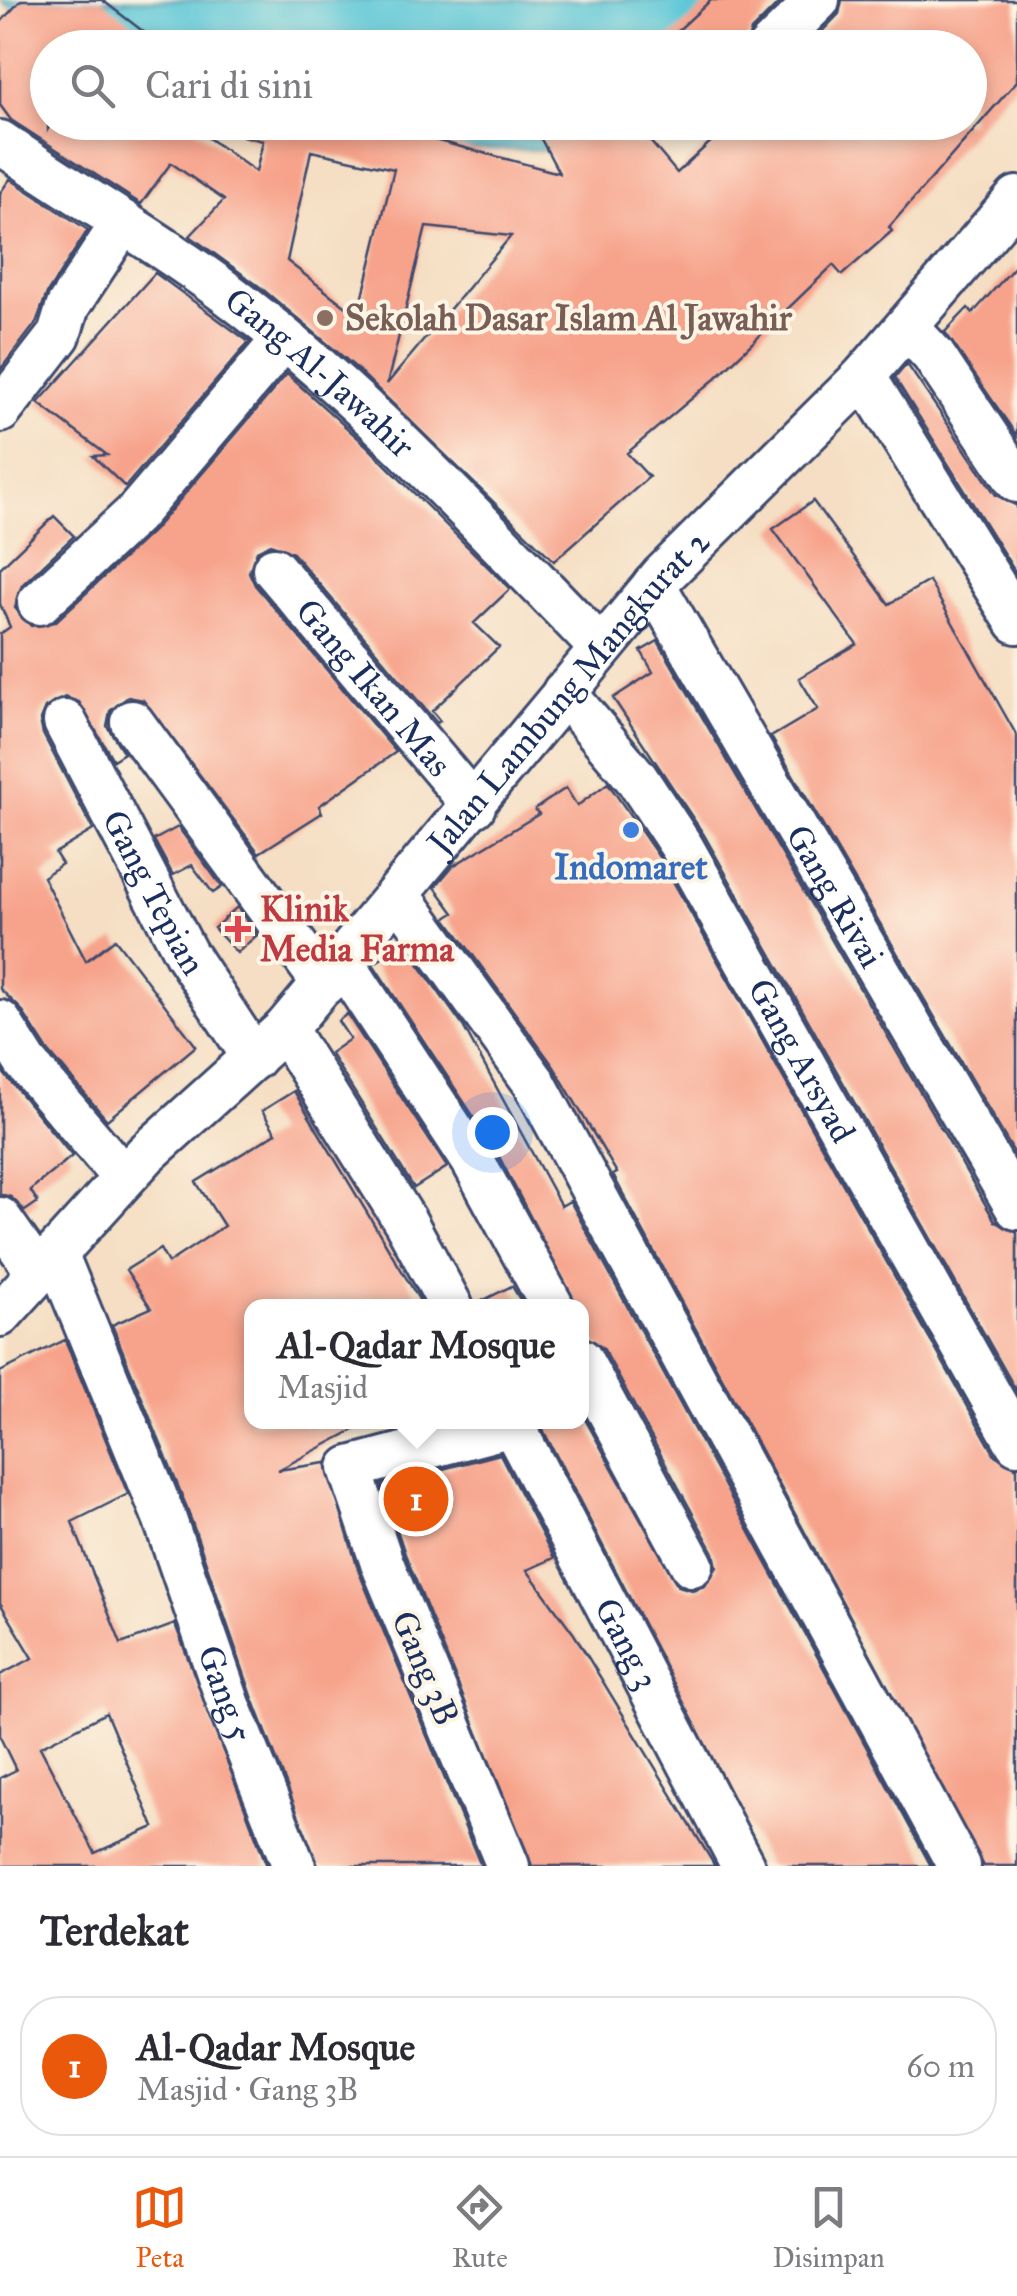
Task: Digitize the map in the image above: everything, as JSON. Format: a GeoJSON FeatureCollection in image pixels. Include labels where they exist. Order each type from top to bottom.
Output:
{"type":"FeatureCollection","features":[{"type":"Feature","properties":{"kind":"street"},"geometry":{"type":"LineString","coordinates":[[787,30],[818,0]]}},
{"type":"Feature","properties":{"kind":"street","name":"Gang Al-Jawahir"},"geometry":{"type":"LineString","coordinates":[[0,142],[123,222],[244,306],[284,339],[447,490],[600,647]]}},
{"type":"Feature","properties":{"kind":"street","name":"Jalan Lambung Mangkurat 2"},"geometry":{"type":"LineString","coordinates":[[0,1315],[123,1178],[285,1029],[654,585],[864,376],[1017,198]]}},
{"type":"Feature","properties":{"kind":"street"},"geometry":{"type":"LineString","coordinates":[[0,411],[59,334],[68,306],[123,222]]}},
{"type":"Feature","properties":{"kind":"street"},"geometry":{"type":"LineString","coordinates":[[907,327],[933,356],[1017,481]]}},
{"type":"Feature","properties":{"kind":"street"},"geometry":{"type":"LineString","coordinates":[[38,603],[135,514],[284,339]]}},
{"type":"Feature","properties":{"kind":"street"},"geometry":{"type":"LineString","coordinates":[[864,376],[1017,622]]}},
{"type":"Feature","properties":{"kind":"street","name":"Gang Ikan Mas"},"geometry":{"type":"LineString","coordinates":[[274,569],[474,806]]}},
{"type":"Feature","properties":{"kind":"street","name":"Gang Rivai"},"geometry":{"type":"LineString","coordinates":[[654,585],[1017,1208]]}},
{"type":"Feature","properties":{"kind":"street","name":"Gang Arsyad"},"geometry":{"type":"LineString","coordinates":[[564,692],[637,779],[682,847],[1017,1444]]}},
{"type":"Feature","properties":{"kind":"street","name":"Gang Tepian"},"geometry":{"type":"LineString","coordinates":[[65,722],[186,954],[254,1058]]}},
{"type":"Feature","properties":{"kind":"street"},"geometry":{"type":"LineString","coordinates":[[132,722],[333,974],[473,1161],[548,1299]]}},
{"type":"Feature","properties":{"kind":"street"},"geometry":{"type":"LineString","coordinates":[[398,895],[534,1082],[959,1866]]}},
{"type":"Feature","properties":{"kind":"street"},"geometry":{"type":"LineString","coordinates":[[0,1022],[37,1077],[123,1178]]}},
{"type":"Feature","properties":{"kind":"street"},"geometry":{"type":"LineString","coordinates":[[285,1029],[404,1221],[447,1299]]}},
{"type":"Feature","properties":{"kind":"street","name":"Gang 5"},"geometry":{"type":"LineString","coordinates":[[0,1219],[47,1263],[164,1517],[229,1705],[294,1866]]}},
{"type":"Feature","properties":{"kind":"street"},"geometry":{"type":"LineString","coordinates":[[589,1375],[692,1564]]}},
{"type":"Feature","properties":{"kind":"street","name":"Gang 3B"},"geometry":{"type":"LineString","coordinates":[[490,1429],[350,1468],[382,1564],[508,1866]]}},
{"type":"Feature","properties":{"kind":"street","name":"Gang 3"},"geometry":{"type":"LineString","coordinates":[[514,1429],[743,1866]]}},
{"type":"Feature","properties":{"kind":"water"},"geometry":{"type":"Polygon","coordinates":[[[0,0],[739,0],[709,30],[41,30],[0,0]]]}},
{"type":"Feature","properties":{"kind":"water"},"geometry":{"type":"Polygon","coordinates":[[[416,140],[587,140],[569,150],[458,149],[416,140]]]}},
{"type":"Feature","properties":{"kind":"building"},"geometry":{"type":"Polygon","coordinates":[[[21,0],[102,0],[141,30],[30,30],[30,132],[11,120],[0,105],[0,23],[21,0]]]}},
{"type":"Feature","properties":{"kind":"building"},"geometry":{"type":"Polygon","coordinates":[[[711,0],[782,0],[752,30],[678,30],[711,0]]]}},
{"type":"Feature","properties":{"kind":"building"},"geometry":{"type":"Polygon","coordinates":[[[842,0],[1017,0],[1017,81],[987,115],[987,30],[823,30],[839,14],[842,0]]]}},
{"type":"Feature","properties":{"kind":"building"},"geometry":{"type":"Polygon","coordinates":[[[42,140],[211,140],[256,172],[263,141],[259,140],[435,140],[559,173],[542,140],[649,140],[677,173],[713,140],[965,140],[889,227],[892,231],[842,275],[833,265],[716,378],[627,453],[649,477],[554,561],[355,367],[260,287],[190,236],[224,200],[171,163],[141,204],[42,140]],[[311,151],[287,261],[358,316],[394,169],[311,151]],[[426,227],[387,384],[511,236],[426,227]]]}},
{"type":"Feature","properties":{"kind":"building"},"geometry":{"type":"Polygon","coordinates":[[[10,179],[88,230],[47,293],[36,323],[0,370],[0,193],[10,179]]]}},
{"type":"Feature","properties":{"kind":"building"},"geometry":{"type":"Polygon","coordinates":[[[1017,264],[1017,436],[945,332],[968,308],[973,313],[1017,264]]]}},
{"type":"Feature","properties":{"kind":"building"},"geometry":{"type":"Polygon","coordinates":[[[155,273],[249,342],[125,487],[93,456],[107,455],[38,403],[155,273]]]}},
{"type":"Feature","properties":{"kind":"building"},"geometry":{"type":"Polygon","coordinates":[[[907,364],[996,495],[1017,506],[1017,575],[895,378],[907,364]]]}},
{"type":"Feature","properties":{"kind":"building"},"geometry":{"type":"Polygon","coordinates":[[[287,374],[367,446],[510,589],[474,623],[499,647],[432,711],[440,721],[437,723],[293,553],[271,544],[257,551],[249,572],[255,585],[396,752],[319,806],[322,813],[259,853],[143,700],[128,697],[110,711],[107,726],[124,753],[113,760],[79,702],[65,697],[45,708],[40,720],[43,734],[93,830],[55,853],[62,864],[43,877],[86,961],[115,939],[196,1046],[107,1120],[46,1048],[21,1009],[0,989],[0,634],[10,627],[0,604],[0,568],[54,516],[74,536],[22,585],[15,608],[31,626],[55,622],[154,530],[287,374]]]}},
{"type":"Feature","properties":{"kind":"building"},"geometry":{"type":"Polygon","coordinates":[[[813,501],[889,604],[929,581],[1017,736],[1017,1158],[771,737],[818,709],[799,678],[857,644],[773,529],[813,501]]]}},
{"type":"Feature","properties":{"kind":"building"},"geometry":{"type":"Polygon","coordinates":[[[658,641],[995,1221],[1017,1233],[1017,1392],[704,835],[613,698],[653,672],[641,651],[658,641]]]}},
{"type":"Feature","properties":{"kind":"building"},"geometry":{"type":"Polygon","coordinates":[[[608,783],[661,860],[995,1455],[1017,1468],[1017,1866],[984,1866],[613,1175],[617,1173],[554,1067],[446,918],[454,913],[435,887],[453,866],[539,814],[535,809],[566,788],[577,806],[608,783]]]}},
{"type":"Feature","properties":{"kind":"building"},"geometry":{"type":"Polygon","coordinates":[[[178,827],[222,887],[213,893],[192,865],[173,875],[154,840],[178,827]]]}},
{"type":"Feature","properties":{"kind":"building","name":"Klinik Media Farma"},"geometry":{"type":"Polygon","coordinates":[[[237,907],[257,935],[237,953],[214,928],[237,907]]]}},
{"type":"Feature","properties":{"kind":"building"},"geometry":{"type":"Polygon","coordinates":[[[404,944],[463,1026],[561,1206],[570,1201],[931,1866],[768,1866],[543,1429],[589,1426],[678,1586],[692,1590],[705,1586],[717,1567],[714,1553],[603,1348],[589,1340],[589,1299],[573,1299],[495,1149],[373,964],[404,944]]]}},
{"type":"Feature","properties":{"kind":"building"},"geometry":{"type":"Polygon","coordinates":[[[347,1014],[447,1167],[414,1188],[330,1053],[350,1039],[338,1021],[347,1014]]]}},
{"type":"Feature","properties":{"kind":"building"},"geometry":{"type":"Polygon","coordinates":[[[0,1069],[72,1156],[30,1190],[38,1202],[25,1211],[11,1197],[0,1194],[0,1069]]]}},
{"type":"Feature","properties":{"kind":"building"},"geometry":{"type":"Polygon","coordinates":[[[294,1091],[419,1299],[244,1299],[244,1429],[356,1429],[278,1470],[326,1463],[359,1572],[481,1866],[318,1866],[252,1696],[187,1508],[112,1325],[151,1308],[126,1270],[160,1249],[168,1263],[224,1226],[196,1182],[276,1133],[262,1111],[294,1091]]]}},
{"type":"Feature","properties":{"kind":"building"},"geometry":{"type":"Polygon","coordinates":[[[512,1286],[520,1299],[486,1299],[512,1286]]]}},
{"type":"Feature","properties":{"kind":"building"},"geometry":{"type":"Polygon","coordinates":[[[65,1340],[128,1494],[72,1522],[121,1644],[175,1624],[267,1866],[0,1866],[0,1778],[16,1770],[0,1737],[0,1675],[33,1658],[0,1603],[0,1372],[65,1340]],[[106,1713],[40,1747],[95,1853],[154,1827],[106,1713]]]}},
{"type":"Feature","properties":{"kind":"building"},"geometry":{"type":"Polygon","coordinates":[[[500,1454],[554,1558],[527,1570],[574,1634],[715,1866],[532,1866],[405,1554],[382,1485],[500,1454]]]}},
{"type":"Feature","properties":{"kind":"place","name":"Sekolah Dasar Islam Al Jawahir"},"geometry":{"type":"Point","coordinates":[325,318]}},
{"type":"Feature","properties":{"kind":"place","name":"Indomaret"},"geometry":{"type":"Point","coordinates":[631,830]}},
{"type":"Feature","properties":{"kind":"place","name":"Klinik Media Farma"},"geometry":{"type":"Point","coordinates":[238,929]}},
{"type":"Feature","properties":{"kind":"place","name":"Al-Qadar Mosque"},"geometry":{"type":"Point","coordinates":[416,1499]}}]}
